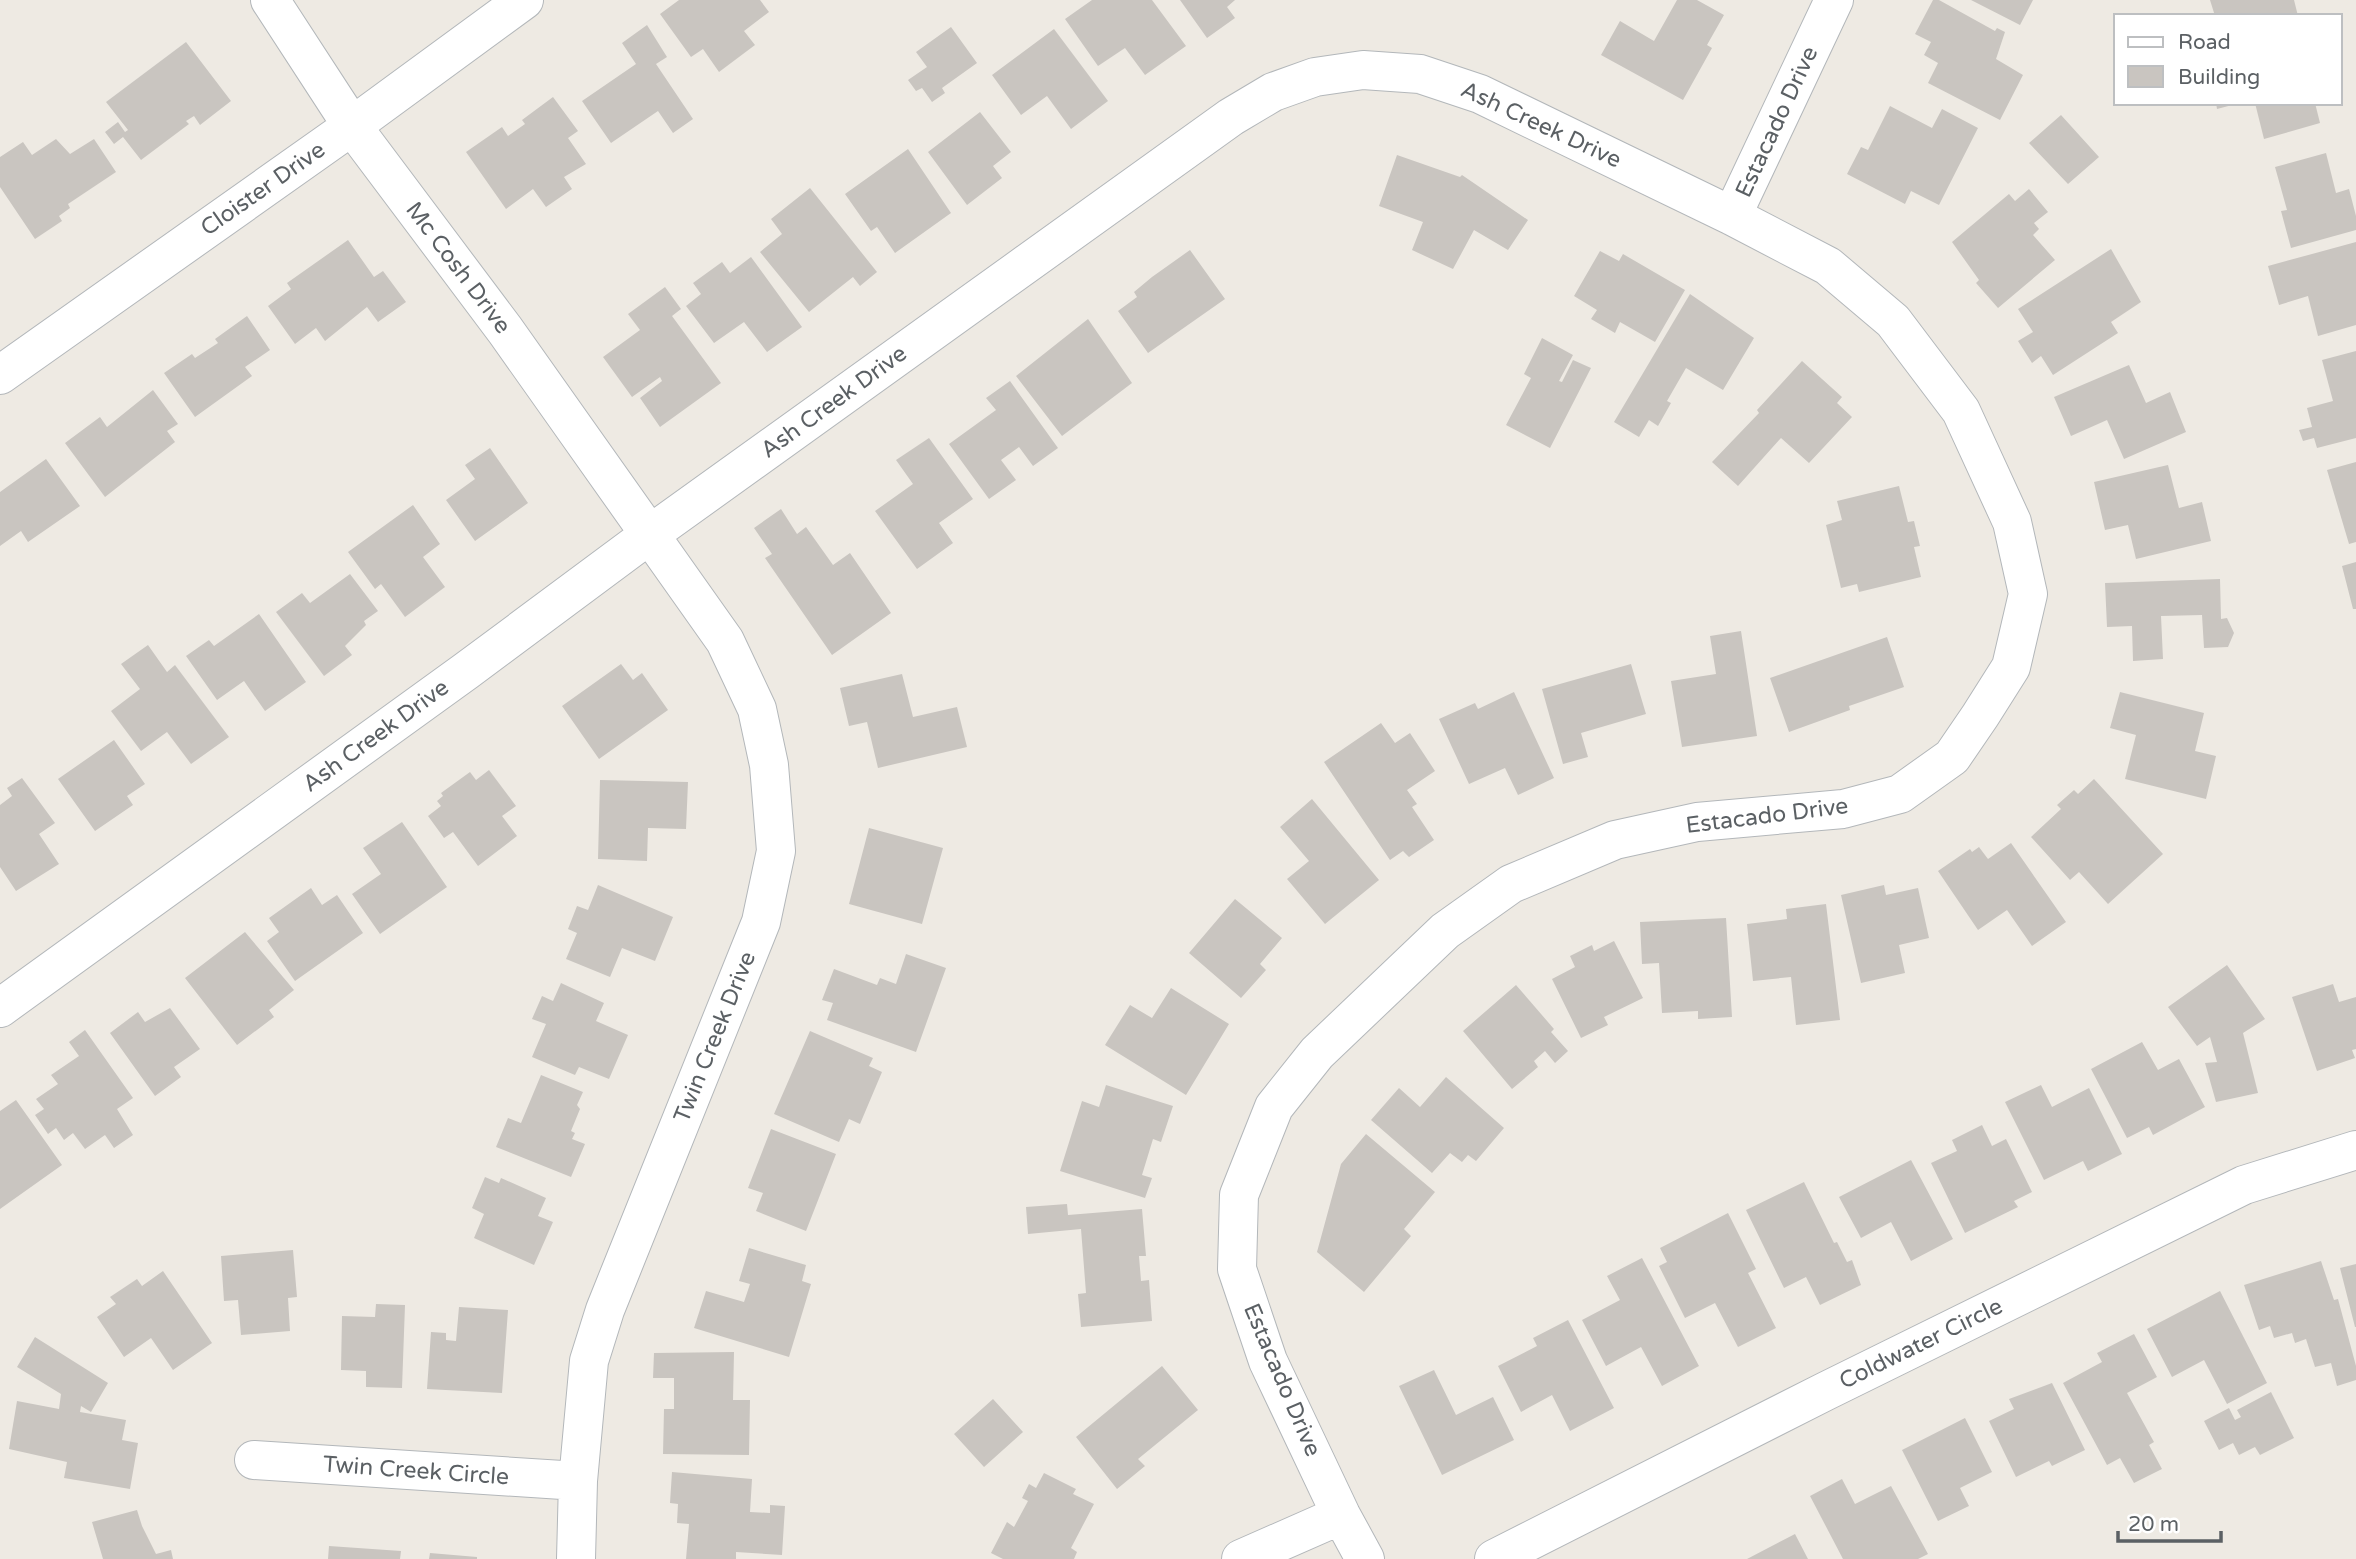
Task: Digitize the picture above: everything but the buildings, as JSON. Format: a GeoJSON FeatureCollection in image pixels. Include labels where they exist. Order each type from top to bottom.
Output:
{"type":"FeatureCollection","features":[{"type":"Feature","properties":{"kind":"street","name":"Mc Cosh Drive"},"geometry":{"type":"LineString","coordinates":[[271,0],[352,126],[505,330],[649,535]]}},
{"type":"Feature","properties":{"kind":"street","name":"Cloister Drive"},"geometry":{"type":"LineString","coordinates":[[0,375],[352,126],[524,0]]}},
{"type":"Feature","properties":{"kind":"street","name":"Estacado Drive"},"geometry":{"type":"LineString","coordinates":[[1365,1559],[1341,1515],[1268,1361],[1237,1269],[1239,1195],[1274,1107],[1317,1054],[1445,930],[1511,884],[1615,840],[1697,822],[1843,809],[1900,794],[1952,757],[2011,667],[2028,594],[2012,522],[1961,411],[1893,321],[1828,266],[1732,216],[1834,0]]}},
{"type":"Feature","properties":{"kind":"street","name":"Ash Creek Drive"},"geometry":{"type":"LineString","coordinates":[[0,1008],[466,671],[649,535],[1231,117],[1273,92],[1314,77],[1363,70],[1420,74],[1468,90],[1732,216]]}},
{"type":"Feature","properties":{"kind":"street","name":"Twin Creek Drive"},"geometry":{"type":"LineString","coordinates":[[576,1559],[578,1481],[589,1362],[601,1323],[761,922],[776,851],[769,765],[757,709],[725,641],[649,535]]}},
{"type":"Feature","properties":{"kind":"street","name":"Coldwater Circle"},"geometry":{"type":"LineString","coordinates":[[1494,1559],[1826,1391],[2244,1185],[2356,1150]]}},
{"type":"Feature","properties":{"kind":"street","name":"Twin Creek Circle"},"geometry":{"type":"LineString","coordinates":[[254,1460],[578,1481]]}},
{"type":"Feature","properties":{"kind":"street"},"geometry":{"type":"LineString","coordinates":[[1241,1559],[1341,1515]]}}]}
